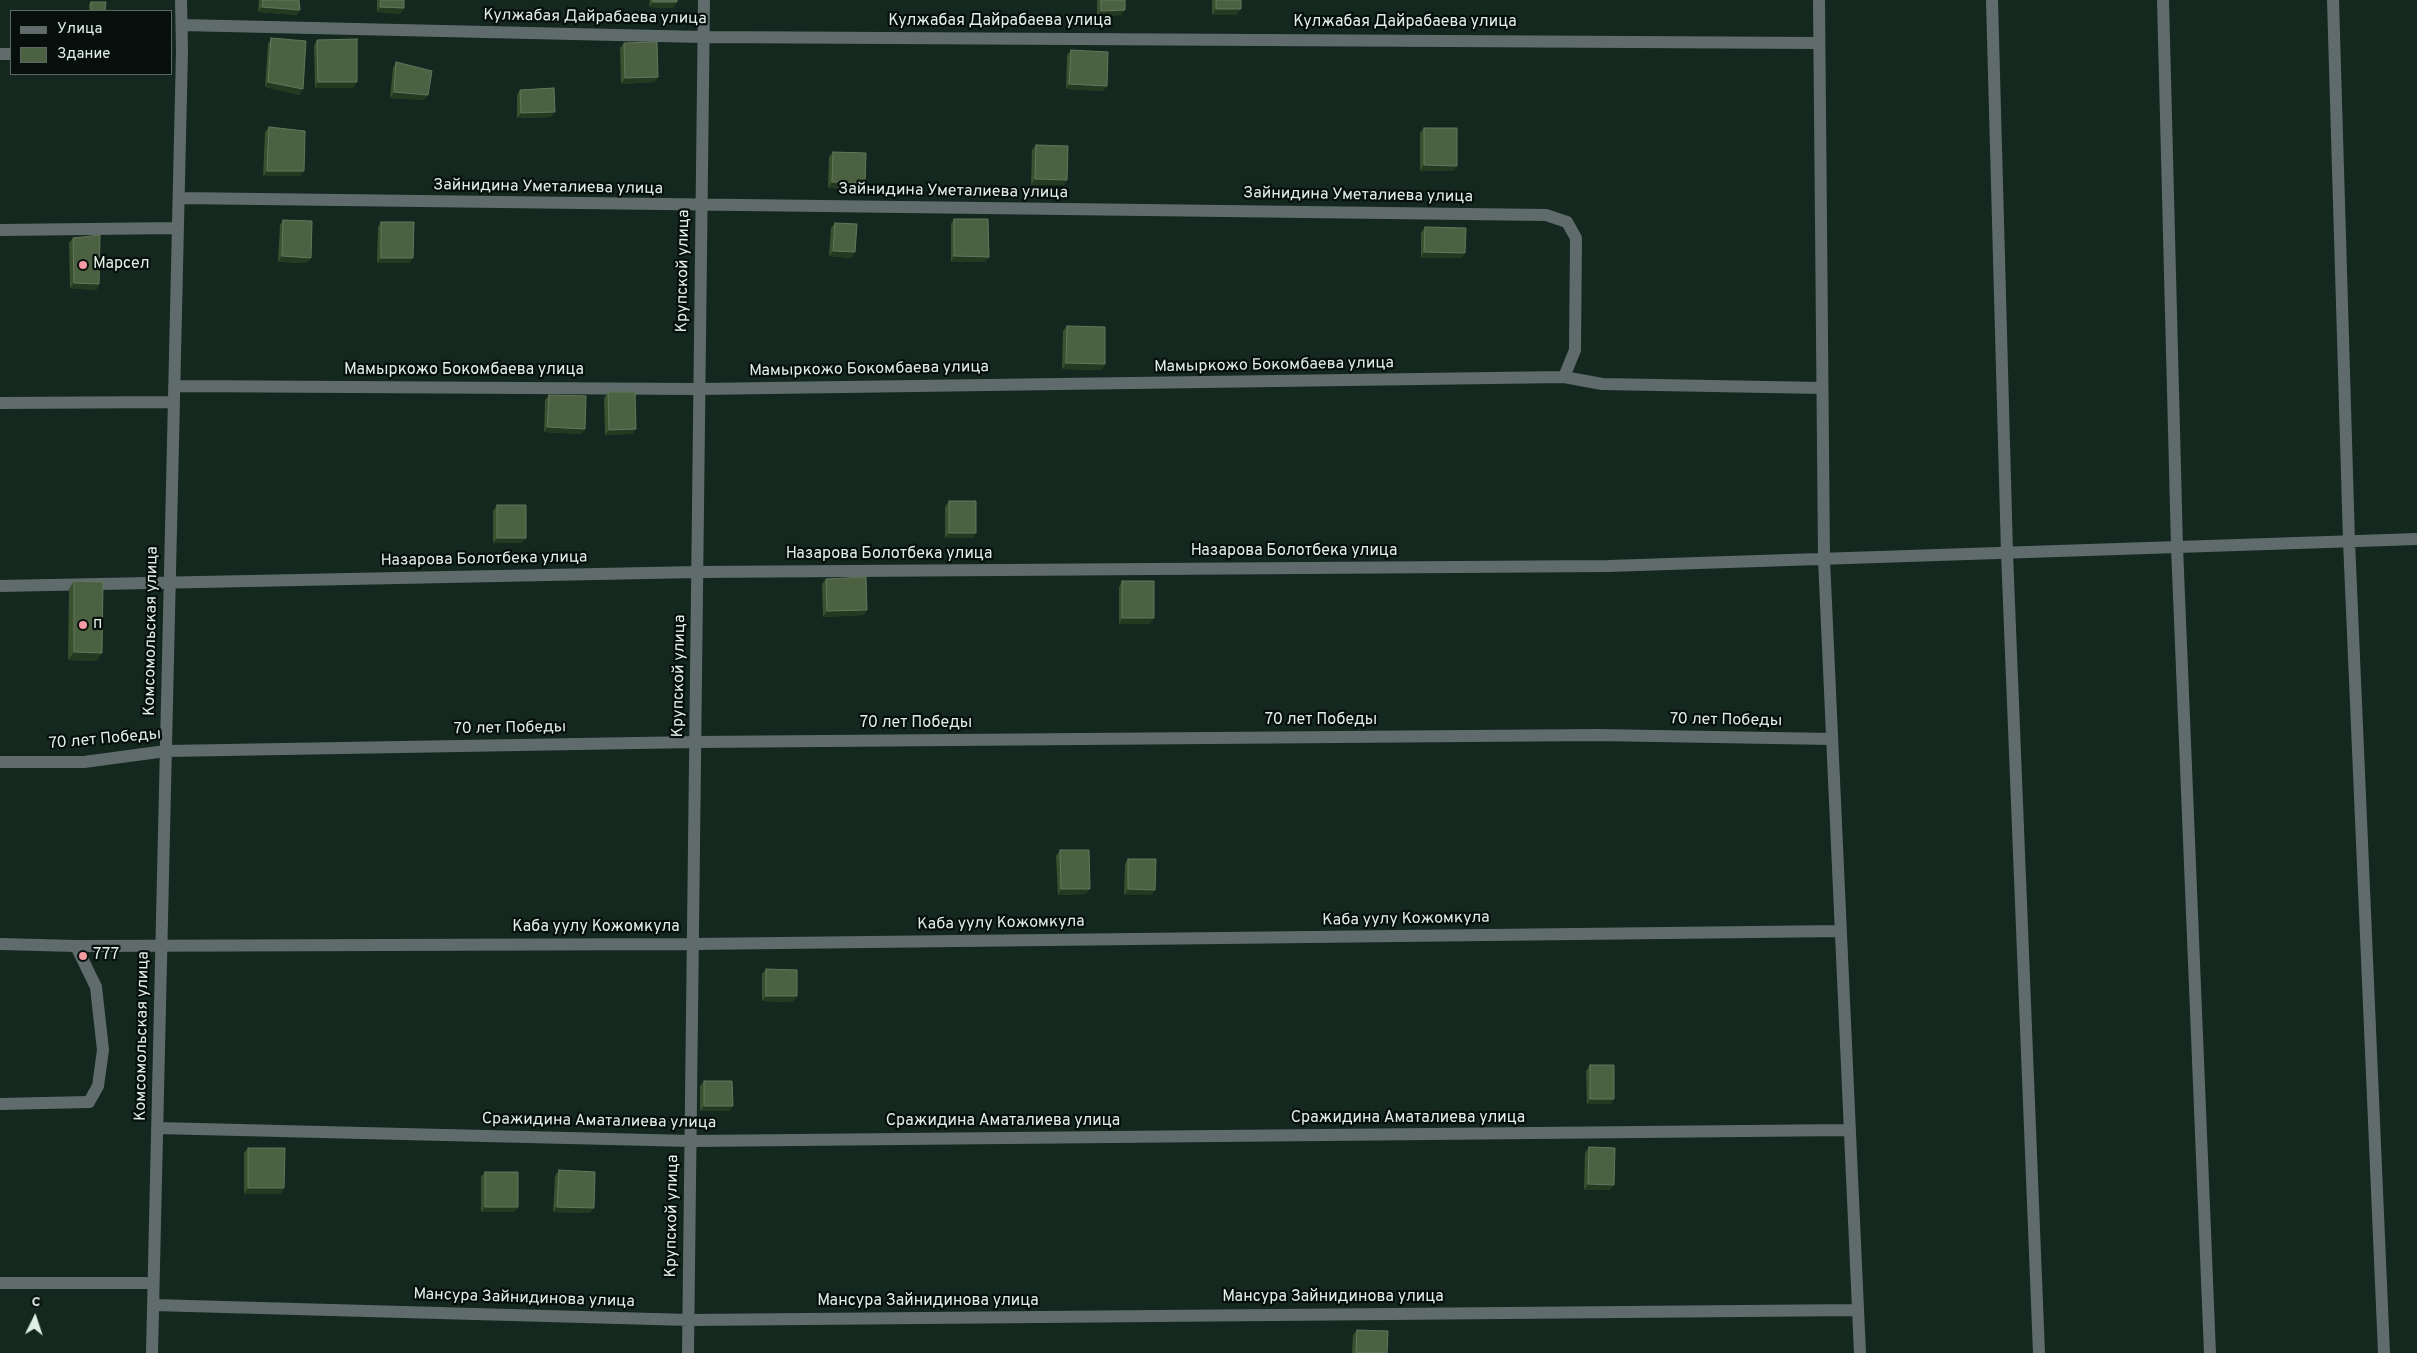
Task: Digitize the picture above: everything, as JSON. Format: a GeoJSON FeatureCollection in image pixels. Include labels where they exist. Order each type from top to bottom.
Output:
{"type":"FeatureCollection","features":[{"type":"Feature","properties":{"kind":"street","name":"Комсомольская улица"},"geometry":{"type":"LineString","coordinates":[[152,1353],[179,198],[177,51],[182,25],[181,0]]}},
{"type":"Feature","properties":{"kind":"street","name":"Крупской улица"},"geometry":{"type":"LineString","coordinates":[[688,1353],[704,0]]}},
{"type":"Feature","properties":{"kind":"street"},"geometry":{"type":"LineString","coordinates":[[1818,0],[1824,559],[1860,1353]]}},
{"type":"Feature","properties":{"kind":"street"},"geometry":{"type":"LineString","coordinates":[[1992,0],[2007,553],[2040,1353]]}},
{"type":"Feature","properties":{"kind":"street"},"geometry":{"type":"LineString","coordinates":[[2163,0],[2177,547],[2210,1353]]}},
{"type":"Feature","properties":{"kind":"street"},"geometry":{"type":"LineString","coordinates":[[2333,0],[2349,541],[2384,1353]]}},
{"type":"Feature","properties":{"kind":"street","name":"Кулжабая Дайрабаева улица"},"geometry":{"type":"LineString","coordinates":[[182,25],[703,36],[1818,43]]}},
{"type":"Feature","properties":{"kind":"street","name":"Зайнидина Уметалиева улица"},"geometry":{"type":"LineString","coordinates":[[179,198],[701,206],[1546,215],[1567,222],[1576,238],[1575,350],[1564,378]]}},
{"type":"Feature","properties":{"kind":"street"},"geometry":{"type":"LineString","coordinates":[[0,230],[178,228]]}},
{"type":"Feature","properties":{"kind":"street","name":"Мамыркожо Бокомбаева улица"},"geometry":{"type":"LineString","coordinates":[[174,386],[699,389],[1564,378],[1602,384],[1822,388]]}},
{"type":"Feature","properties":{"kind":"street"},"geometry":{"type":"LineString","coordinates":[[0,403],[174,402]]}},
{"type":"Feature","properties":{"kind":"street","name":"Назарова Болотбека улица"},"geometry":{"type":"LineString","coordinates":[[0,586],[697,572],[1609,566],[2417,538]]}},
{"type":"Feature","properties":{"kind":"street","name":"70 лет Победы"},"geometry":{"type":"LineString","coordinates":[[0,762],[84,762],[166,751],[695,742],[1587,735],[1832,739]]}},
{"type":"Feature","properties":{"kind":"street","name":"Каба уулу Кожомкула"},"geometry":{"type":"LineString","coordinates":[[0,944],[161,946],[693,944],[1841,931]]}},
{"type":"Feature","properties":{"kind":"street"},"geometry":{"type":"LineString","coordinates":[[0,1104],[89,1102],[98,1086],[102,1050],[96,987],[76,946]]}},
{"type":"Feature","properties":{"kind":"street","name":"Сражидина Аматалиева улица"},"geometry":{"type":"LineString","coordinates":[[157,1128],[690,1141],[1850,1130]]}},
{"type":"Feature","properties":{"kind":"street"},"geometry":{"type":"LineString","coordinates":[[0,1284],[153,1283]]}},
{"type":"Feature","properties":{"kind":"street","name":"Мансура Зайнидинова улица"},"geometry":{"type":"LineString","coordinates":[[153,1305],[688,1320],[1858,1310]]}},
{"type":"Feature","properties":{"kind":"building"},"geometry":{"type":"Polygon","coordinates":[[[263,0],[299,0],[300,10],[262,7],[263,0]]]}},
{"type":"Feature","properties":{"kind":"building"},"geometry":{"type":"Polygon","coordinates":[[[381,0],[404,0],[404,8],[380,7],[381,0]]]}},
{"type":"Feature","properties":{"kind":"building"},"geometry":{"type":"Polygon","coordinates":[[[653,0],[677,0],[677,2],[653,2],[653,0]]]}},
{"type":"Feature","properties":{"kind":"building"},"geometry":{"type":"Polygon","coordinates":[[[1101,0],[1125,0],[1125,10],[1101,11],[1101,0]]]}},
{"type":"Feature","properties":{"kind":"building"},"geometry":{"type":"Polygon","coordinates":[[[1216,0],[1241,0],[1241,9],[1216,9],[1216,0]]]}},
{"type":"Feature","properties":{"kind":"building"},"geometry":{"type":"Polygon","coordinates":[[[91,2],[106,2],[105,10],[91,10],[91,2]]]}},
{"type":"Feature","properties":{"kind":"building"},"geometry":{"type":"Polygon","coordinates":[[[271,38],[306,41],[303,89],[268,82],[271,38]]]}},
{"type":"Feature","properties":{"kind":"building"},"geometry":{"type":"Polygon","coordinates":[[[357,39],[357,82],[318,82],[317,40],[357,39]]]}},
{"type":"Feature","properties":{"kind":"building"},"geometry":{"type":"Polygon","coordinates":[[[657,42],[658,77],[625,78],[624,43],[657,42]]]}},
{"type":"Feature","properties":{"kind":"building"},"geometry":{"type":"Polygon","coordinates":[[[1071,50],[1108,52],[1107,86],[1069,84],[1071,50]]]}},
{"type":"Feature","properties":{"kind":"building"},"geometry":{"type":"Polygon","coordinates":[[[396,62],[432,71],[428,95],[394,92],[396,62]]]}},
{"type":"Feature","properties":{"kind":"building"},"geometry":{"type":"Polygon","coordinates":[[[554,88],[555,112],[521,113],[520,90],[554,88]]]}},
{"type":"Feature","properties":{"kind":"building"},"geometry":{"type":"Polygon","coordinates":[[[269,127],[305,131],[304,171],[267,171],[269,127]]]}},
{"type":"Feature","properties":{"kind":"building"},"geometry":{"type":"Polygon","coordinates":[[[1424,128],[1457,128],[1457,166],[1424,165],[1424,128]]]}},
{"type":"Feature","properties":{"kind":"building"},"geometry":{"type":"Polygon","coordinates":[[[1036,145],[1068,146],[1067,180],[1035,179],[1036,145]]]}},
{"type":"Feature","properties":{"kind":"building"},"geometry":{"type":"Polygon","coordinates":[[[833,152],[866,153],[865,183],[832,182],[833,152]]]}},
{"type":"Feature","properties":{"kind":"building"},"geometry":{"type":"Polygon","coordinates":[[[954,219],[988,219],[989,257],[954,256],[954,219]]]}},
{"type":"Feature","properties":{"kind":"building"},"geometry":{"type":"Polygon","coordinates":[[[283,220],[312,221],[311,258],[282,256],[283,220]]]}},
{"type":"Feature","properties":{"kind":"building"},"geometry":{"type":"Polygon","coordinates":[[[381,222],[414,222],[413,258],[381,258],[381,222]]]}},
{"type":"Feature","properties":{"kind":"building"},"geometry":{"type":"Polygon","coordinates":[[[835,223],[857,224],[855,252],[833,251],[835,223]]]}},
{"type":"Feature","properties":{"kind":"building"},"geometry":{"type":"Polygon","coordinates":[[[1425,227],[1466,228],[1465,253],[1424,252],[1425,227]]]}},
{"type":"Feature","properties":{"kind":"building","name":"Марсел"},"geometry":{"type":"Polygon","coordinates":[[[100,235],[99,284],[74,283],[73,238],[100,235]]]}},
{"type":"Feature","properties":{"kind":"building"},"geometry":{"type":"Polygon","coordinates":[[[1067,326],[1105,327],[1105,364],[1066,363],[1067,326]]]}},
{"type":"Feature","properties":{"kind":"building"},"geometry":{"type":"Polygon","coordinates":[[[608,392],[635,392],[636,429],[609,430],[608,392]]]}},
{"type":"Feature","properties":{"kind":"building"},"geometry":{"type":"Polygon","coordinates":[[[549,395],[586,396],[585,429],[547,427],[549,395]]]}},
{"type":"Feature","properties":{"kind":"building"},"geometry":{"type":"Polygon","coordinates":[[[949,501],[976,501],[976,533],[949,533],[949,501]]]}},
{"type":"Feature","properties":{"kind":"building"},"geometry":{"type":"Polygon","coordinates":[[[497,505],[526,505],[526,538],[497,538],[497,505]]]}},
{"type":"Feature","properties":{"kind":"building"},"geometry":{"type":"Polygon","coordinates":[[[866,577],[867,610],[827,611],[826,579],[866,577]]]}},
{"type":"Feature","properties":{"kind":"building","name":"п"},"geometry":{"type":"Polygon","coordinates":[[[74,581],[103,582],[102,653],[74,652],[74,581]]]}},
{"type":"Feature","properties":{"kind":"building"},"geometry":{"type":"Polygon","coordinates":[[[1122,581],[1154,581],[1154,618],[1122,618],[1122,581]]]}},
{"type":"Feature","properties":{"kind":"building"},"geometry":{"type":"Polygon","coordinates":[[[1060,850],[1089,850],[1090,889],[1061,889],[1060,850]]]}},
{"type":"Feature","properties":{"kind":"building"},"geometry":{"type":"Polygon","coordinates":[[[1128,859],[1156,859],[1155,890],[1128,889],[1128,859]]]}},
{"type":"Feature","properties":{"kind":"building"},"geometry":{"type":"Polygon","coordinates":[[[766,969],[797,970],[797,996],[766,996],[766,969]]]}},
{"type":"Feature","properties":{"kind":"building"},"geometry":{"type":"Polygon","coordinates":[[[1590,1065],[1614,1065],[1614,1099],[1590,1099],[1590,1065]]]}},
{"type":"Feature","properties":{"kind":"building"},"geometry":{"type":"Polygon","coordinates":[[[704,1081],[732,1081],[733,1106],[704,1106],[704,1081]]]}},
{"type":"Feature","properties":{"kind":"building"},"geometry":{"type":"Polygon","coordinates":[[[1589,1147],[1615,1148],[1614,1185],[1588,1184],[1589,1147]]]}},
{"type":"Feature","properties":{"kind":"building"},"geometry":{"type":"Polygon","coordinates":[[[248,1148],[285,1148],[284,1188],[248,1188],[248,1148]]]}},
{"type":"Feature","properties":{"kind":"building"},"geometry":{"type":"Polygon","coordinates":[[[559,1170],[595,1172],[594,1208],[557,1207],[559,1170]]]}},
{"type":"Feature","properties":{"kind":"building"},"geometry":{"type":"Polygon","coordinates":[[[485,1172],[518,1172],[518,1207],[485,1207],[485,1172]]]}},
{"type":"Feature","properties":{"kind":"building"},"geometry":{"type":"Polygon","coordinates":[[[1357,1330],[1388,1331],[1387,1353],[1356,1353],[1357,1330]]]}},
{"type":"Feature","properties":{"kind":"place","name":"Марсел"},"geometry":{"type":"Point","coordinates":[83,265]}},
{"type":"Feature","properties":{"kind":"place","name":"п"},"geometry":{"type":"Point","coordinates":[83,625]}},
{"type":"Feature","properties":{"kind":"place","name":"777"},"geometry":{"type":"Point","coordinates":[83,956]}}]}
